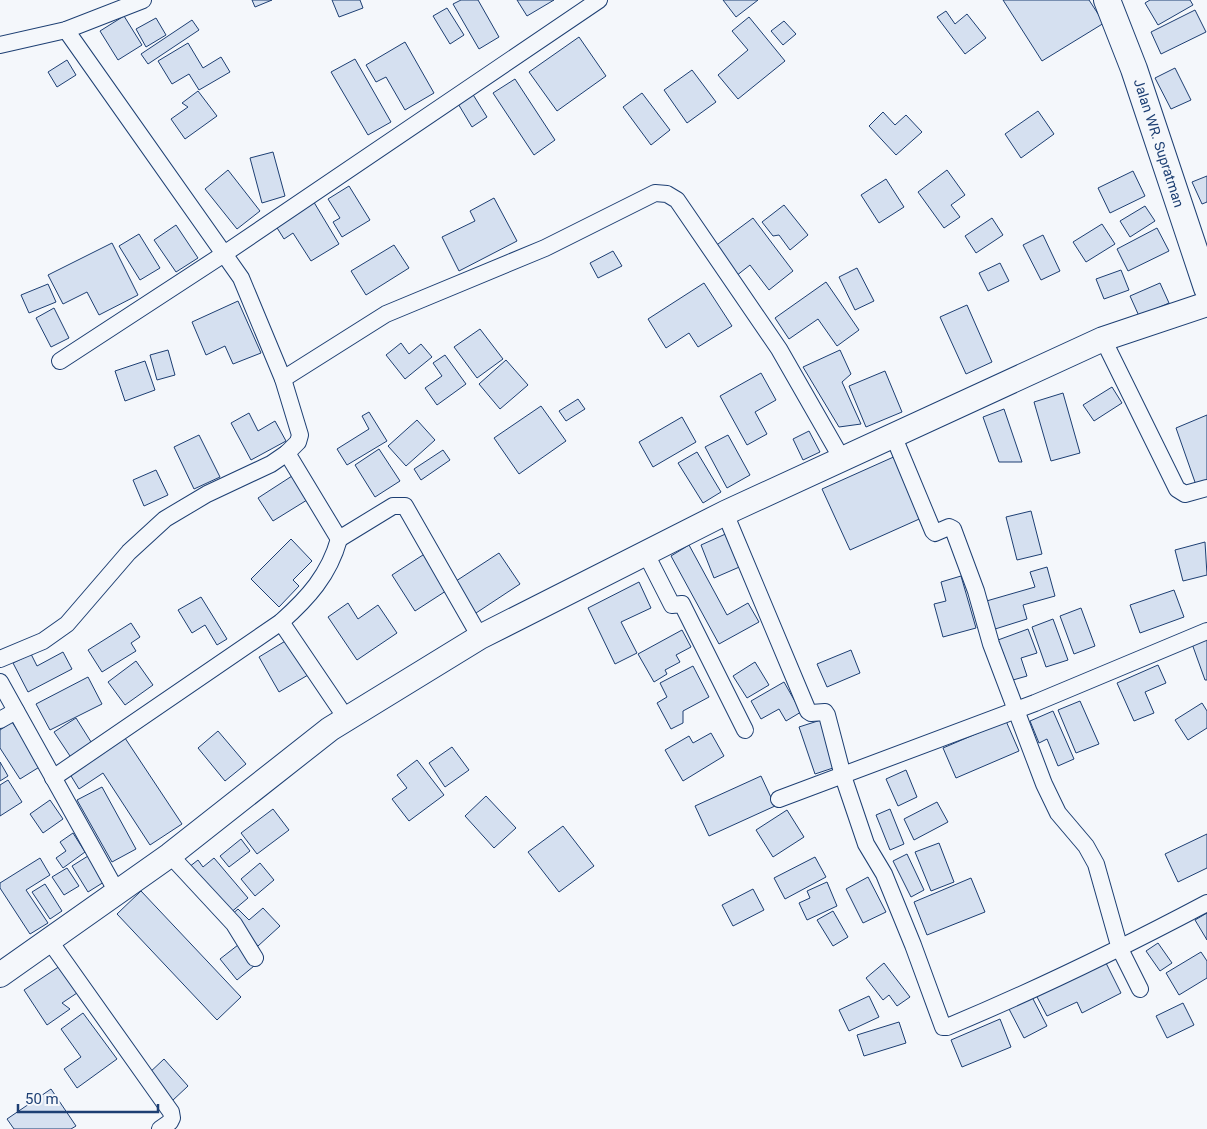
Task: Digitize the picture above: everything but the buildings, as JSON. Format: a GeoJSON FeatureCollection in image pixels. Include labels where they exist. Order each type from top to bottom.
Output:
{"type":"FeatureCollection","features":[{"type":"Feature","properties":{"kind":"main road","name":"Jalan WR. Supratman"},"geometry":{"type":"LineString","coordinates":[[1107,0],[1134,69],[1207,288]]}},
{"type":"Feature","properties":{"kind":"main road"},"geometry":{"type":"LineString","coordinates":[[0,975],[170,855],[346,718],[480,637],[725,513],[893,435],[1104,339],[1207,304]]}},
{"type":"Feature","properties":{"kind":"street"},"geometry":{"type":"LineString","coordinates":[[0,45],[66,30],[141,0]]}},
{"type":"Feature","properties":{"kind":"street"},"geometry":{"type":"LineString","coordinates":[[60,361],[224,254],[599,0]]}},
{"type":"Feature","properties":{"kind":"street"},"geometry":{"type":"LineString","coordinates":[[0,659],[43,640],[67,624],[129,552],[165,519],[207,494],[271,464],[287,453],[298,442],[300,435],[283,379],[241,278],[66,30]]}},
{"type":"Feature","properties":{"kind":"street"},"geometry":{"type":"LineString","coordinates":[[283,379],[386,314],[546,248],[655,193],[667,194],[677,200],[779,349],[842,459]]}},
{"type":"Feature","properties":{"kind":"street"},"geometry":{"type":"LineString","coordinates":[[1104,339],[1177,489],[1185,494],[1207,488]]}},
{"type":"Feature","properties":{"kind":"street"},"geometry":{"type":"LineString","coordinates":[[893,435],[933,531],[935,533],[949,527],[953,529],[978,599],[991,644],[1000,663],[1016,711],[1050,799],[1058,813],[1086,846],[1096,864],[1120,949],[1140,989]]}},
{"type":"Feature","properties":{"kind":"street"},"geometry":{"type":"LineString","coordinates":[[287,453],[340,539]]}},
{"type":"Feature","properties":{"kind":"street"},"geometry":{"type":"LineString","coordinates":[[53,778],[281,622],[307,599],[320,583],[334,557],[340,539],[393,506],[405,506],[480,637]]}},
{"type":"Feature","properties":{"kind":"street"},"geometry":{"type":"LineString","coordinates":[[725,513],[808,711],[811,713],[825,712],[827,715],[843,776],[866,844],[884,874],[914,945],[942,1026],[947,1028],[1120,949],[1207,903]]}},
{"type":"Feature","properties":{"kind":"street"},"geometry":{"type":"LineString","coordinates":[[646,554],[672,605],[682,604],[745,730]]}},
{"type":"Feature","properties":{"kind":"street"},"geometry":{"type":"LineString","coordinates":[[281,622],[346,718]]}},
{"type":"Feature","properties":{"kind":"street"},"geometry":{"type":"LineString","coordinates":[[779,799],[1016,711],[1207,631]]}},
{"type":"Feature","properties":{"kind":"street"},"geometry":{"type":"LineString","coordinates":[[0,682],[117,892]]}},
{"type":"Feature","properties":{"kind":"street"},"geometry":{"type":"LineString","coordinates":[[0,720],[16,711]]}},
{"type":"Feature","properties":{"kind":"street"},"geometry":{"type":"LineString","coordinates":[[170,855],[234,924],[255,958]]}},
{"type":"Feature","properties":{"kind":"street"},"geometry":{"type":"LineString","coordinates":[[49,940],[171,1112],[172,1118],[170,1122],[160,1129]]}}]}
